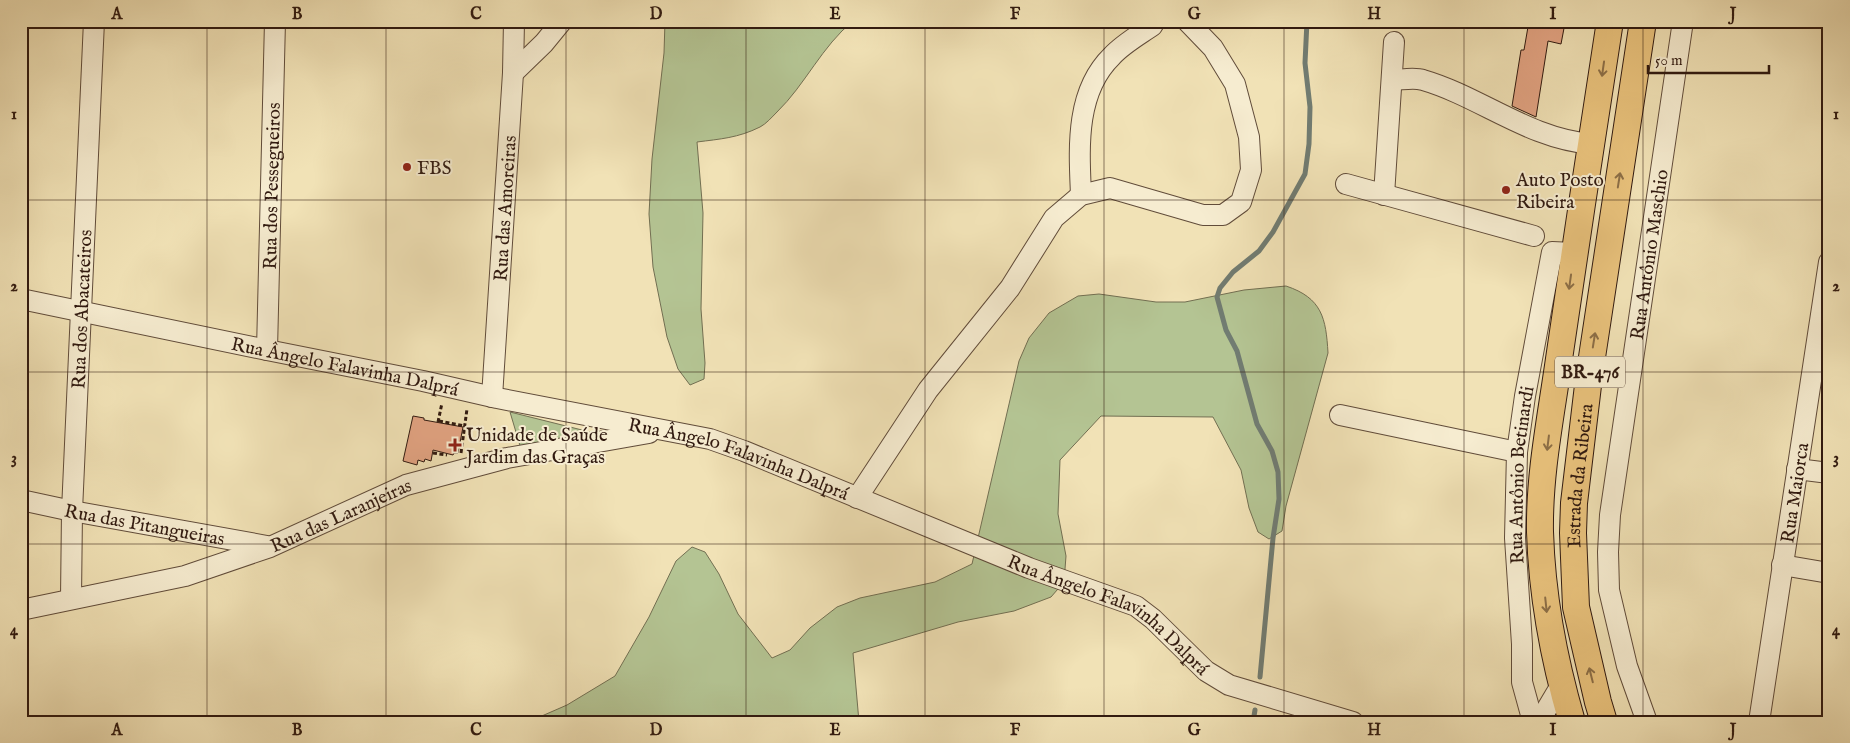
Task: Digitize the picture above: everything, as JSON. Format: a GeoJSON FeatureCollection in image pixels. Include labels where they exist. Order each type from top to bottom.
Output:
{"type":"FeatureCollection","features":[{"type":"Feature","properties":{"kind":"main road","name":"Estrada da Ribeira"},"geometry":{"type":"LineString","coordinates":[[1572,722],[1561,684],[1547,616],[1540,531],[1542,490],[1574,253],[1610,21]]}},
{"type":"Feature","properties":{"kind":"main road","name":"Estrada da Ribeira"},"geometry":{"type":"LineString","coordinates":[[1604,722],[1588,664],[1576,607],[1573,541],[1574,503],[1589,377],[1643,21]]}},
{"type":"Feature","properties":{"kind":"street","name":"Rua dos Abacateiros"},"geometry":{"type":"LineString","coordinates":[[72,598],[72,511],[94,21]]}},
{"type":"Feature","properties":{"kind":"street","name":"Rua dos Pessegueiros"},"geometry":{"type":"LineString","coordinates":[[266,350],[275,21]]}},
{"type":"Feature","properties":{"kind":"street","name":"Rua das Amoreiras"},"geometry":{"type":"LineString","coordinates":[[492,397],[513,74],[514,21]]}},
{"type":"Feature","properties":{"kind":"street"},"geometry":{"type":"LineString","coordinates":[[513,74],[544,43],[562,21]]}},
{"type":"Feature","properties":{"kind":"street"},"geometry":{"type":"LineString","coordinates":[[1081,195],[1079,152],[1084,105],[1092,83],[1112,56],[1152,26],[1154,21]]}},
{"type":"Feature","properties":{"kind":"street"},"geometry":{"type":"LineString","coordinates":[[857,498],[928,390],[1010,288],[1054,218],[1081,195],[1110,188],[1203,215],[1223,215],[1241,202],[1251,170],[1249,137],[1235,84],[1213,48],[1187,21]]}},
{"type":"Feature","properties":{"kind":"street","name":"Rua Antônio Maschio"},"geometry":{"type":"LineString","coordinates":[[1647,722],[1627,666],[1616,621],[1610,590],[1608,552],[1610,515],[1683,21]]}},
{"type":"Feature","properties":{"kind":"street"},"geometry":{"type":"LineString","coordinates":[[1384,195],[1394,42]]}},
{"type":"Feature","properties":{"kind":"street"},"geometry":{"type":"LineString","coordinates":[[1392,80],[1421,79],[1454,92],[1537,131],[1571,142],[1592,144]]}},
{"type":"Feature","properties":{"kind":"street"},"geometry":{"type":"LineString","coordinates":[[1346,184],[1534,236]]}},
{"type":"Feature","properties":{"kind":"street","name":"Rua Antônio Betinardi"},"geometry":{"type":"LineString","coordinates":[[1533,722],[1522,682],[1522,644],[1515,538],[1517,452],[1525,396],[1552,252],[1574,253]]}},
{"type":"Feature","properties":{"kind":"street","name":"Rua Maiorca"},"geometry":{"type":"LineString","coordinates":[[1759,722],[1798,468],[1823,344],[1829,262]]}},
{"type":"Feature","properties":{"kind":"street","name":"Rua Ângelo Falavinha Dalprá"},"geometry":{"type":"LineString","coordinates":[[21,299],[423,381],[492,397],[710,440],[744,451],[1029,568],[1136,606],[1153,618],[1206,671],[1229,685],[1306,715],[1354,722]]}},
{"type":"Feature","properties":{"kind":"street"},"geometry":{"type":"LineString","coordinates":[[1340,415],[1517,452]]}},
{"type":"Feature","properties":{"kind":"street","name":"Rua das Laranjeiras"},"geometry":{"type":"LineString","coordinates":[[21,610],[185,576],[270,546],[406,485],[507,458],[662,430]]}},
{"type":"Feature","properties":{"kind":"street"},"geometry":{"type":"LineString","coordinates":[[1798,468],[1829,473]]}},
{"type":"Feature","properties":{"kind":"street","name":"Rua das Pitangueiras"},"geometry":{"type":"LineString","coordinates":[[21,500],[72,511],[270,546]]}},
{"type":"Feature","properties":{"kind":"street"},"geometry":{"type":"LineString","coordinates":[[1782,565],[1829,573]]}},
{"type":"Feature","properties":{"kind":"street"},"geometry":{"type":"LineString","coordinates":[[1539,722],[1561,684]]}},
{"type":"Feature","properties":{"kind":"path"},"geometry":{"type":"LineString","coordinates":[[433,452],[456,457],[460,454],[470,392]]}},
{"type":"Feature","properties":{"kind":"path"},"geometry":{"type":"LineString","coordinates":[[439,421],[465,426]]}},
{"type":"Feature","properties":{"kind":"green space"},"geometry":{"type":"Polygon","coordinates":[[[665,21],[853,21],[832,42],[787,101],[764,124],[752,131],[736,136],[697,142],[703,213],[701,309],[705,363],[704,379],[690,385],[678,369],[667,337],[653,267],[649,214],[652,159],[664,53],[665,21]]]}},
{"type":"Feature","properties":{"kind":"green space"},"geometry":{"type":"Polygon","coordinates":[[[1286,286],[1298,291],[1315,303],[1326,329],[1328,353],[1286,506],[1282,531],[1269,539],[1258,532],[1249,508],[1241,470],[1213,417],[1101,416],[1060,460],[1058,514],[1066,556],[1064,582],[1051,597],[1014,611],[958,622],[853,653],[859,722],[528,722],[567,705],[615,676],[649,617],[676,561],[692,547],[705,552],[719,574],[738,614],[772,658],[790,650],[810,628],[837,607],[860,598],[935,582],[972,564],[1019,361],[1029,338],[1049,313],[1078,296],[1099,294],[1156,302],[1185,302],[1244,290],[1286,286]]]}},
{"type":"Feature","properties":{"kind":"green space"},"geometry":{"type":"Polygon","coordinates":[[[510,412],[590,432],[589,438],[521,449],[510,412]]]}},
{"type":"Feature","properties":{"kind":"building"},"geometry":{"type":"Polygon","coordinates":[[[1529,21],[1565,23],[1561,44],[1548,41],[1536,117],[1512,106],[1521,50],[1524,50],[1529,21]]]}},
{"type":"Feature","properties":{"kind":"building"},"geometry":{"type":"Polygon","coordinates":[[[413,416],[424,418],[424,420],[463,427],[458,453],[453,455],[433,450],[431,461],[425,459],[424,462],[418,460],[417,465],[403,461],[413,416]]]}},
{"type":"Feature","properties":{"kind":"waterway"},"geometry":{"type":"LineString","coordinates":[[1260,677],[1273,538],[1279,499],[1278,472],[1272,451],[1257,424],[1237,351],[1226,330],[1217,297],[1220,288],[1233,272],[1259,251],[1273,232],[1305,174],[1309,144],[1310,107],[1305,63],[1307,21]]}},
{"type":"Feature","properties":{"kind":"waterway"},"geometry":{"type":"LineString","coordinates":[[1253,722],[1255,710]]}},
{"type":"Feature","properties":{"kind":"place","name":"FBS"},"geometry":{"type":"Point","coordinates":[407,167]}},
{"type":"Feature","properties":{"kind":"place","name":"Auto Posto Ribeira"},"geometry":{"type":"Point","coordinates":[1506,190]}},
{"type":"Feature","properties":{"kind":"place","name":"Unidade de Saúde Jardim das Graças"},"geometry":{"type":"Point","coordinates":[455,445]}}]}
